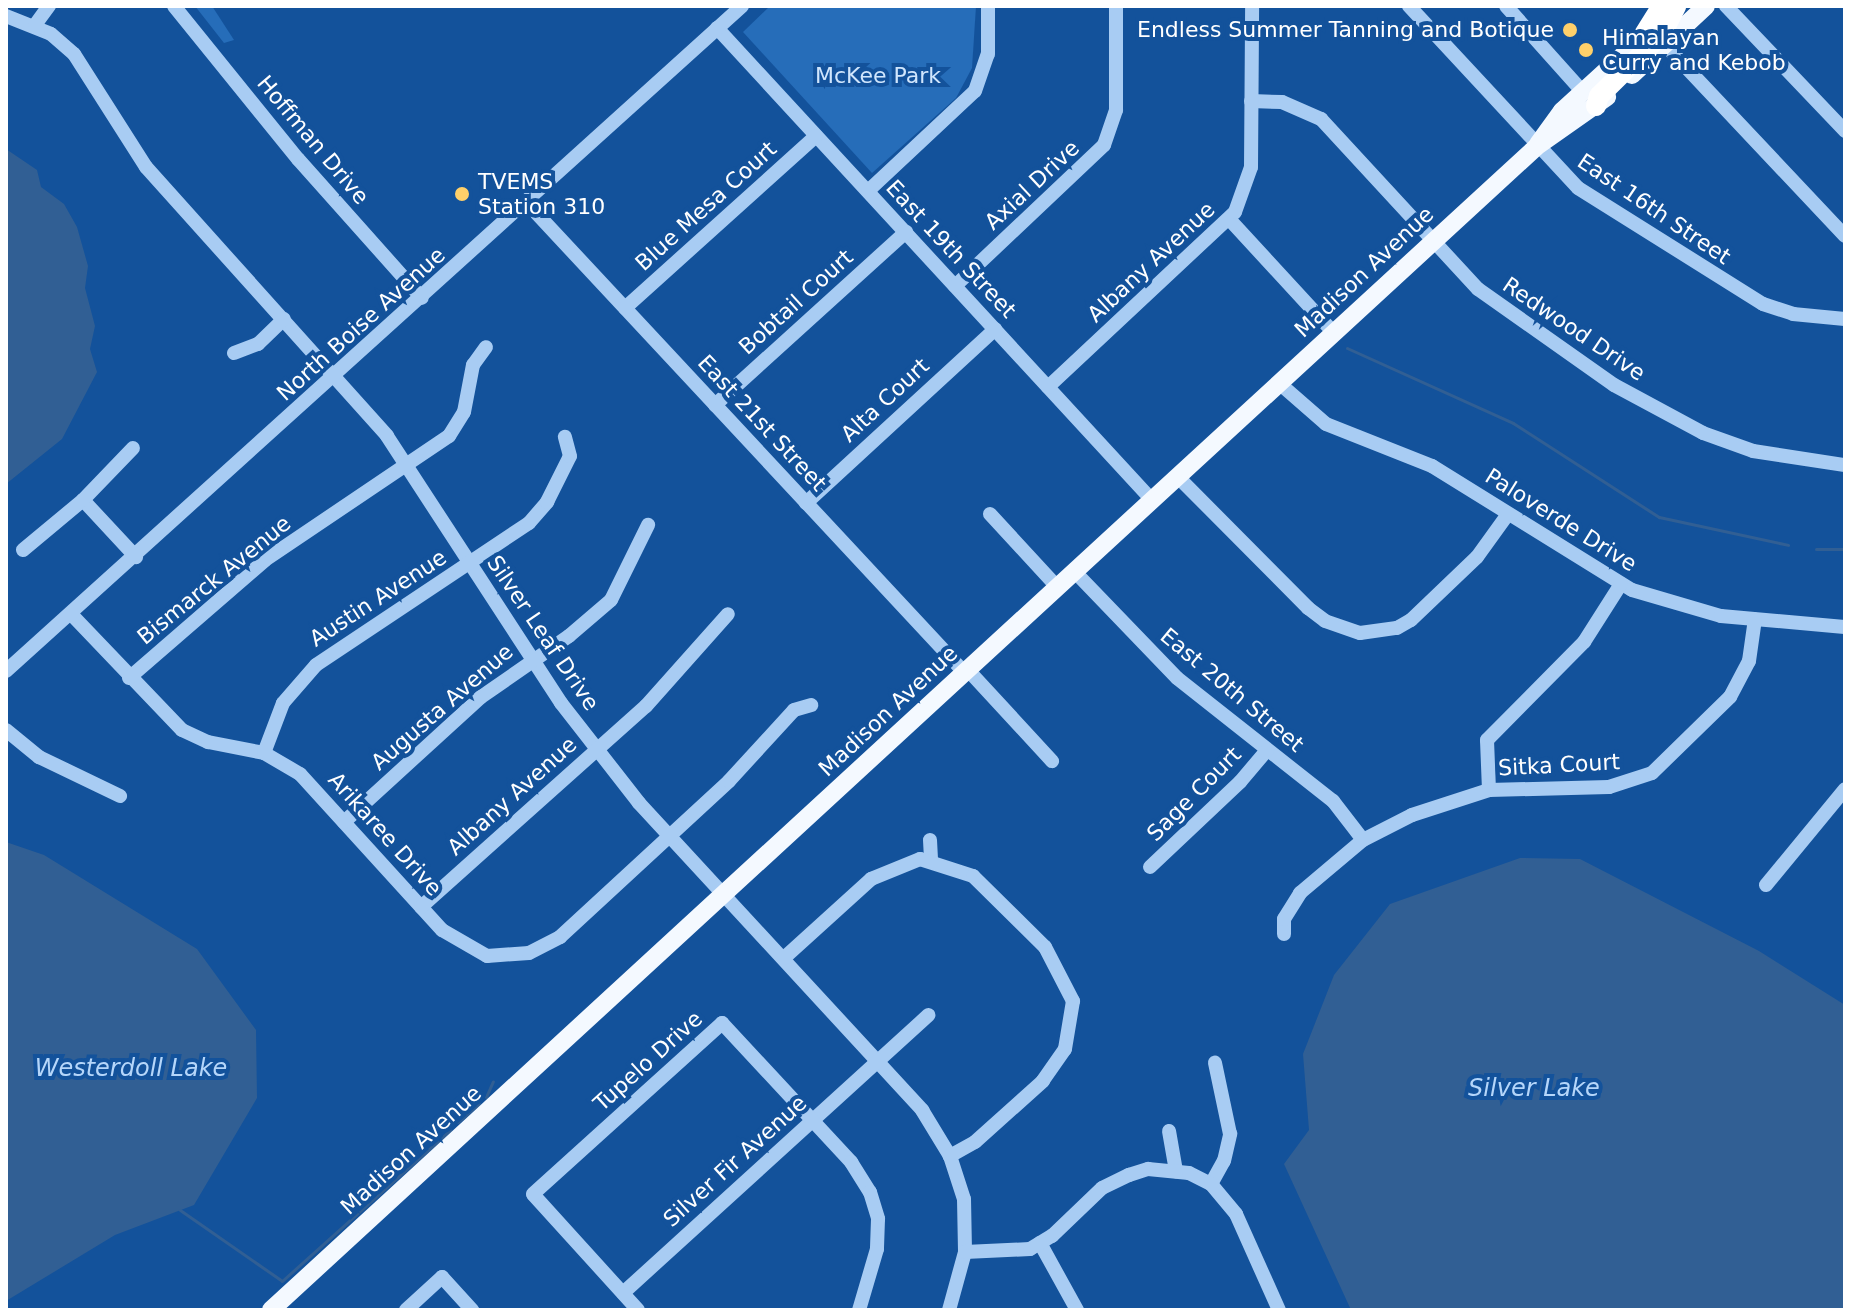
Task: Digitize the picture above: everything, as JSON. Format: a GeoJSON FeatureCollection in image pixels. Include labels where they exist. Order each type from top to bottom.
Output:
{"type":"FeatureCollection","features":[{"type":"Feature","properties":{"kind":"highway"},"geometry":{"type":"LineString","coordinates":[[1590,99],[1599,96],[1662,34],[1673,7]]}},
{"type":"Feature","properties":{"kind":"highway"},"geometry":{"type":"LineString","coordinates":[[1643,36],[1673,7]]}},
{"type":"Feature","properties":{"kind":"main road","name":"Madison Avenue"},"geometry":{"type":"LineString","coordinates":[[271,1310],[1536,147],[1590,99],[1666,46],[1706,6]]}},
{"type":"Feature","properties":{"kind":"main road","name":"Madison Avenue"},"geometry":{"type":"LineString","coordinates":[[1590,99],[1643,36]]}},
{"type":"Feature","properties":{"kind":"street"},"geometry":{"type":"LineString","coordinates":[[35,25],[49,6]]}},
{"type":"Feature","properties":{"kind":"street","name":"Hoffman Drive"},"geometry":{"type":"LineString","coordinates":[[174,6],[298,159],[422,298]]}},
{"type":"Feature","properties":{"kind":"street","name":"North Boise Avenue"},"geometry":{"type":"LineString","coordinates":[[6,671],[72,615],[742,6]]}},
{"type":"Feature","properties":{"kind":"street"},"geometry":{"type":"LineString","coordinates":[[868,191],[975,91],[988,54],[988,6]]}},
{"type":"Feature","properties":{"kind":"street","name":"Axial Drive"},"geometry":{"type":"LineString","coordinates":[[955,286],[1104,145],[1116,110],[1116,6]]}},
{"type":"Feature","properties":{"kind":"street","name":"Albany Avenue"},"geometry":{"type":"LineString","coordinates":[[1048,387],[1230,220],[1250,178],[1252,6]]}},
{"type":"Feature","properties":{"kind":"street","name":"East 16th Street"},"geometry":{"type":"LineString","coordinates":[[1409,6],[1536,147],[1578,188],[1734,288],[1793,314],[1845,319]]}},
{"type":"Feature","properties":{"kind":"street"},"geometry":{"type":"LineString","coordinates":[[1506,6],[1590,99]]}},
{"type":"Feature","properties":{"kind":"street"},"geometry":{"type":"LineString","coordinates":[[1726,6],[1845,131]]}},
{"type":"Feature","properties":{"kind":"street","name":"Silver Leaf Drive"},"geometry":{"type":"LineString","coordinates":[[6,16],[35,25],[74,54],[146,167],[335,377],[409,467],[470,564],[596,749],[671,837],[922,1110],[950,1156],[964,1199],[965,1252],[949,1310]]}},
{"type":"Feature","properties":{"kind":"street","name":"East 19th Street"},"geometry":{"type":"LineString","coordinates":[[717,28],[1152,500]]}},
{"type":"Feature","properties":{"kind":"street"},"geometry":{"type":"LineString","coordinates":[[1666,46],[1845,236]]}},
{"type":"Feature","properties":{"kind":"street","name":"Redwood Drive"},"geometry":{"type":"LineString","coordinates":[[1251,101],[1282,102],[1321,119],[1508,315],[1662,413],[1753,451],[1845,465]]}},
{"type":"Feature","properties":{"kind":"street","name":"Blue Mesa Court"},"geometry":{"type":"LineString","coordinates":[[625,308],[816,136]]}},
{"type":"Feature","properties":{"kind":"street","name":"East 21st Street"},"geometry":{"type":"LineString","coordinates":[[527,203],[1052,761]]}},
{"type":"Feature","properties":{"kind":"street"},"geometry":{"type":"LineString","coordinates":[[1230,220],[1334,333]]}},
{"type":"Feature","properties":{"kind":"street","name":"Bobtail Court"},"geometry":{"type":"LineString","coordinates":[[715,405],[906,232]]}},
{"type":"Feature","properties":{"kind":"street"},"geometry":{"type":"LineString","coordinates":[[234,353],[258,344],[284,319]]}},
{"type":"Feature","properties":{"kind":"street","name":"Alta Court"},"geometry":{"type":"LineString","coordinates":[[806,503],[995,329]]}},
{"type":"Feature","properties":{"kind":"street","name":"Bismarck Avenue"},"geometry":{"type":"LineString","coordinates":[[129,678],[265,560],[409,467],[454,430],[468,403],[473,365],[486,347]]}},
{"type":"Feature","properties":{"kind":"street","name":"Paloverde Drive"},"geometry":{"type":"LineString","coordinates":[[1279,383],[1326,424],[1432,466],[1621,584],[1687,610],[1845,627]]}},
{"type":"Feature","properties":{"kind":"street","name":"Austin Avenue"},"geometry":{"type":"LineString","coordinates":[[264,753],[283,703],[316,665],[511,539],[547,502],[570,456],[565,437]]}},
{"type":"Feature","properties":{"kind":"street"},"geometry":{"type":"LineString","coordinates":[[23,550],[83,500],[133,448]]}},
{"type":"Feature","properties":{"kind":"street"},"geometry":{"type":"LineString","coordinates":[[1178,477],[1285,589],[1325,621],[1360,633],[1397,628],[1411,620],[1477,557],[1508,514]]}},
{"type":"Feature","properties":{"kind":"street"},"geometry":{"type":"LineString","coordinates":[[83,500],[136,557]]}},
{"type":"Feature","properties":{"kind":"street"},"geometry":{"type":"LineString","coordinates":[[990,514],[1058,588]]}},
{"type":"Feature","properties":{"kind":"street","name":"Augusta Avenue"},"geometry":{"type":"LineString","coordinates":[[344,822],[481,697],[533,658],[569,636],[611,600],[648,525]]}},
{"type":"Feature","properties":{"kind":"street","name":"East 20th Street"},"geometry":{"type":"LineString","coordinates":[[1075,572],[1177,678],[1340,808],[1363,840]]}},
{"type":"Feature","properties":{"kind":"street"},"geometry":{"type":"LineString","coordinates":[[1489,790],[1487,740],[1584,642],[1621,584]]}},
{"type":"Feature","properties":{"kind":"street","name":"Albany Avenue"},"geometry":{"type":"LineString","coordinates":[[421,907],[646,706],[728,614]]}},
{"type":"Feature","properties":{"kind":"street","name":"Arikaree Drive"},"geometry":{"type":"LineString","coordinates":[[72,615],[164,716],[190,735],[264,753],[300,774],[455,941],[502,963],[552,943],[671,837],[794,710],[811,705]]}},
{"type":"Feature","properties":{"kind":"street","name":"Sitka Court"},"geometry":{"type":"LineString","coordinates":[[1284,934],[1284,919],[1300,893],[1363,840],[1446,801],[1489,790],[1609,787],[1652,773],[1730,697],[1749,661],[1755,619]]}},
{"type":"Feature","properties":{"kind":"street"},"geometry":{"type":"LineString","coordinates":[[6,730],[39,757],[120,796]]}},
{"type":"Feature","properties":{"kind":"street","name":"Sage Court"},"geometry":{"type":"LineString","coordinates":[[1150,867],[1240,782],[1267,750]]}},
{"type":"Feature","properties":{"kind":"street"},"geometry":{"type":"LineString","coordinates":[[1766,885],[1845,789]]}},
{"type":"Feature","properties":{"kind":"street"},"geometry":{"type":"LineString","coordinates":[[930,840],[931,859]]}},
{"type":"Feature","properties":{"kind":"street"},"geometry":{"type":"LineString","coordinates":[[784,958],[871,879],[895,867],[931,859],[973,876],[1008,907],[1054,959],[1069,987],[1074,1013],[1065,1049],[1043,1081],[975,1142],[950,1156]]}},
{"type":"Feature","properties":{"kind":"street","name":"Silver Fir Avenue"},"geometry":{"type":"LineString","coordinates":[[623,1293],[929,1015]]}},
{"type":"Feature","properties":{"kind":"street","name":"Tupelo Drive"},"geometry":{"type":"LineString","coordinates":[[638,1310],[533,1194],[722,1023],[860,1173],[875,1205],[877,1249],[859,1310]]}},
{"type":"Feature","properties":{"kind":"street"},"geometry":{"type":"LineString","coordinates":[[1211,1184],[1224,1161],[1230,1134],[1215,1063]]}},
{"type":"Feature","properties":{"kind":"street"},"geometry":{"type":"LineString","coordinates":[[1169,1131],[1176,1171]]}},
{"type":"Feature","properties":{"kind":"street"},"geometry":{"type":"LineString","coordinates":[[965,1252],[1003,1254],[1040,1243],[1120,1178],[1148,1169],[1176,1171],[1211,1184],[1236,1214],[1279,1310]]}},
{"type":"Feature","properties":{"kind":"street"},"geometry":{"type":"LineString","coordinates":[[1040,1243],[1077,1310]]}},
{"type":"Feature","properties":{"kind":"street"},"geometry":{"type":"LineString","coordinates":[[406,1310],[442,1277],[472,1310]]}},
{"type":"Feature","properties":{"kind":"green space"},"geometry":{"type":"Polygon","coordinates":[[[195,6],[212,6],[234,40],[224,43],[195,6]]]}},
{"type":"Feature","properties":{"kind":"green space","name":"McKee Park"},"geometry":{"type":"Polygon","coordinates":[[[770,6],[976,6],[972,68],[956,98],[872,173],[743,32],[770,6]]]}},
{"type":"Feature","properties":{"kind":"water"},"geometry":{"type":"Polygon","coordinates":[[[6,149],[37,170],[41,187],[64,204],[77,227],[88,266],[85,288],[95,326],[90,349],[97,372],[62,439],[6,484],[6,149]]]}},
{"type":"Feature","properties":{"kind":"water","name":"Westerdoll Lake"},"geometry":{"type":"Polygon","coordinates":[[[6,842],[44,855],[197,949],[256,1030],[257,1098],[194,1205],[115,1235],[6,1301],[6,842]]]}},
{"type":"Feature","properties":{"kind":"water","name":"Silver Lake"},"geometry":{"type":"Polygon","coordinates":[[[1520,858],[1580,859],[1759,951],[1845,1005],[1845,1310],[1351,1310],[1284,1164],[1309,1130],[1303,1054],[1334,975],[1390,904],[1520,858]]]}},
{"type":"Feature","properties":{"kind":"waterway"},"geometry":{"type":"LineString","coordinates":[[1347,348],[1513,423],[1659,517],[1788,545]]}},
{"type":"Feature","properties":{"kind":"waterway"},"geometry":{"type":"LineString","coordinates":[[1816,549],[1845,549]]}},
{"type":"Feature","properties":{"kind":"waterway"},"geometry":{"type":"LineString","coordinates":[[486,1097],[493,1081]]}},
{"type":"Feature","properties":{"kind":"waterway"},"geometry":{"type":"LineString","coordinates":[[458,1122],[479,1103]]}},
{"type":"Feature","properties":{"kind":"waterway"},"geometry":{"type":"LineString","coordinates":[[180,1210],[282,1281],[450,1130]]}},
{"type":"Feature","properties":{"kind":"place","name":"Endless Summer Tanning and Botique"},"geometry":{"type":"Point","coordinates":[1570,30]}},
{"type":"Feature","properties":{"kind":"place","name":"Himalayan Curry and Kebob"},"geometry":{"type":"Point","coordinates":[1586,50]}},
{"type":"Feature","properties":{"kind":"place","name":"TVEMS Station 310"},"geometry":{"type":"Point","coordinates":[462,194]}}]}
